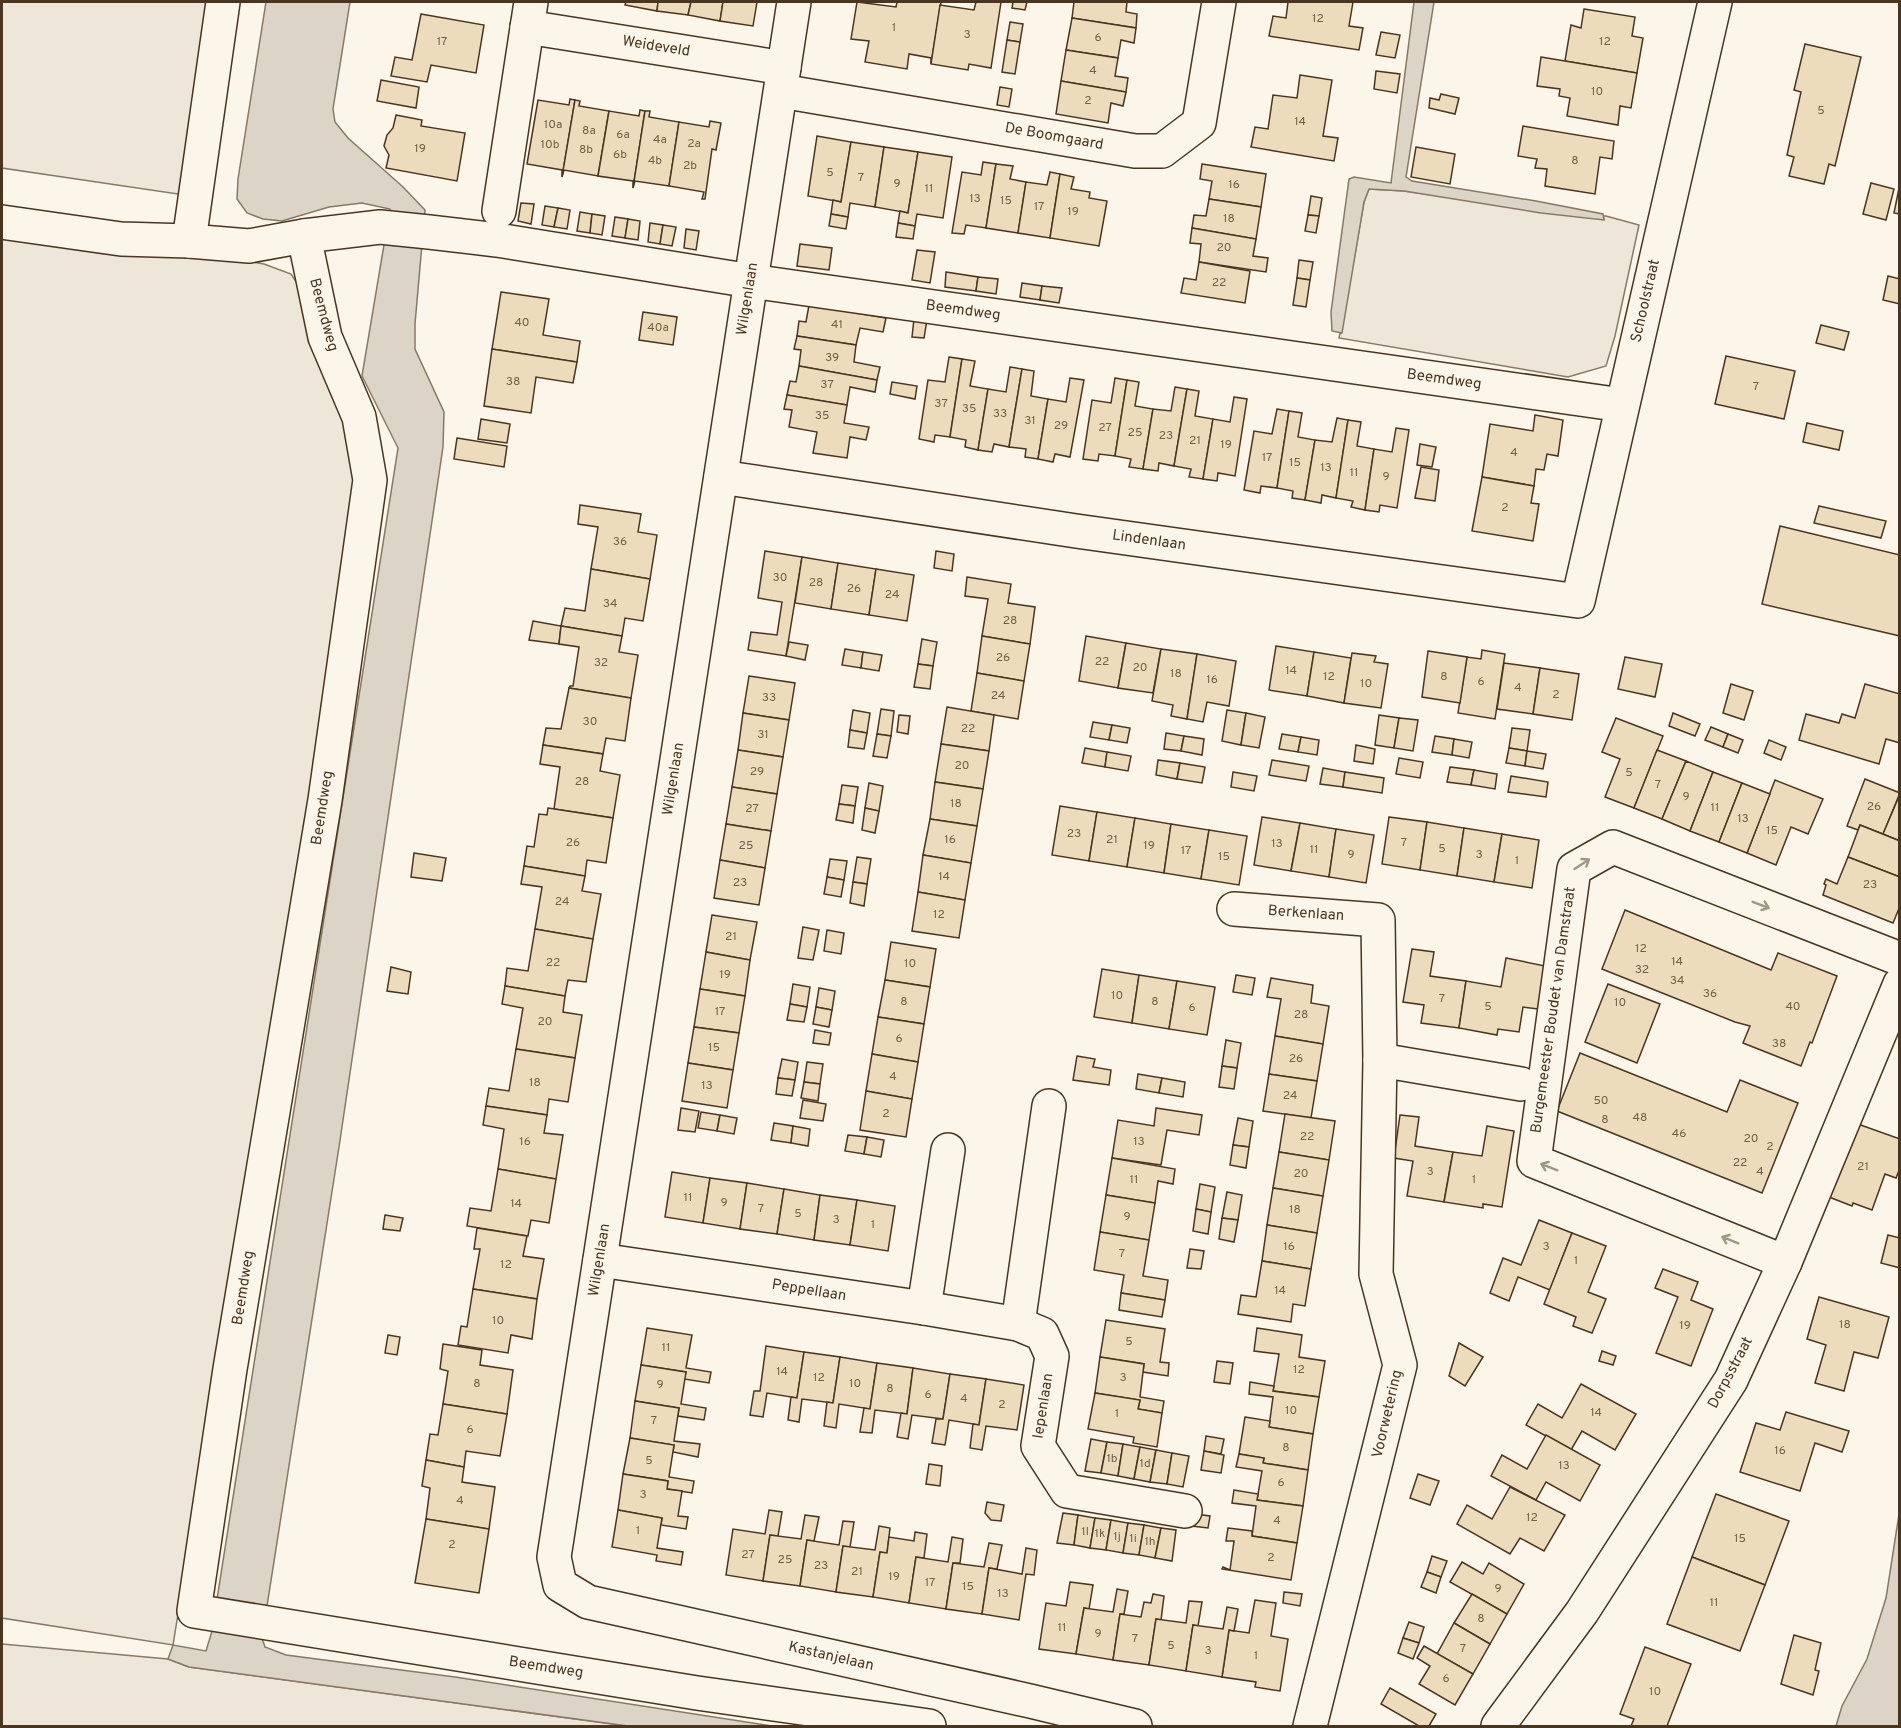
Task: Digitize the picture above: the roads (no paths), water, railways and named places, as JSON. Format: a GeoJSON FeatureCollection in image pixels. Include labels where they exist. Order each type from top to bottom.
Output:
{"type":"FeatureCollection","features":[{"type":"Feature","properties":{"kind":"street"},"geometry":{"type":"LineString","coordinates":[[189,241],[223,2]]}},
{"type":"Feature","properties":{"kind":"street","name":"Wilgenlaan"},"geometry":{"type":"LineString","coordinates":[[554,1557],[794,2]]}},
{"type":"Feature","properties":{"kind":"street","name":"De Boomgaard"},"geometry":{"type":"LineString","coordinates":[[782,79],[1135,151],[1162,150],[1198,123],[1219,2]]}},
{"type":"Feature","properties":{"kind":"street","name":"Schoolstraat"},"geometry":{"type":"LineString","coordinates":[[1578,601],[1714,2]]}},
{"type":"Feature","properties":{"kind":"street","name":"Weideveld"},"geometry":{"type":"LineString","coordinates":[[499,211],[529,14],[782,79]]}},
{"type":"Feature","properties":{"kind":"street","name":"Beemdweg"},"geometry":{"type":"LineString","coordinates":[[2,222],[121,239],[249,246],[303,236],[380,227],[429,232],[497,240],[751,281],[1622,405]]}},
{"type":"Feature","properties":{"kind":"street","name":"Beemdweg"},"geometry":{"type":"LineString","coordinates":[[303,236],[325,337],[359,417],[370,480],[323,812],[230,1369],[194,1611],[698,1693],[929,1726]]}},
{"type":"Feature","properties":{"kind":"street","name":"Lindenlaan"},"geometry":{"type":"LineString","coordinates":[[721,477],[1076,531],[1578,601]]}},
{"type":"Feature","properties":{"kind":"street","name":"Burgemeester Boudet van Damstraat"},"geometry":{"type":"LineString","coordinates":[[1785,1262],[1534,1161],[1574,868],[1613,847],[1899,959]]}},
{"type":"Feature","properties":{"kind":"street","name":"Berkenlaan"},"geometry":{"type":"LineString","coordinates":[[1234,909],[1378,920]]}},
{"type":"Feature","properties":{"kind":"street","name":"Voorwetering"},"geometry":{"type":"LineString","coordinates":[[1310,1726],[1400,1365],[1376,1274],[1380,1060],[1378,920]]}},
{"type":"Feature","properties":{"kind":"street","name":"Dorpsstraat"},"geometry":{"type":"LineString","coordinates":[[1498,1726],[1582,1612],[1731,1380],[1785,1262],[1899,984]]}},
{"type":"Feature","properties":{"kind":"street"},"geometry":{"type":"LineString","coordinates":[[1380,1060],[1521,1084]]}},
{"type":"Feature","properties":{"kind":"street"},"geometry":{"type":"LineString","coordinates":[[1018,1324],[1049,1106]]}},
{"type":"Feature","properties":{"kind":"street"},"geometry":{"type":"LineString","coordinates":[[924,1308],[948,1150]]}},
{"type":"Feature","properties":{"kind":"street","name":"Peppellaan"},"geometry":{"type":"LineString","coordinates":[[600,1260],[1018,1324]]}},
{"type":"Feature","properties":{"kind":"street","name":"Iepenlaan"},"geometry":{"type":"LineString","coordinates":[[1018,1324],[1042,1334],[1052,1356],[1038,1446],[1067,1491],[1185,1511]]}},
{"type":"Feature","properties":{"kind":"street","name":"Kastanjelaan"},"geometry":{"type":"LineString","coordinates":[[554,1557],[560,1585],[588,1602],[1027,1714],[1135,1726]]}}]}
